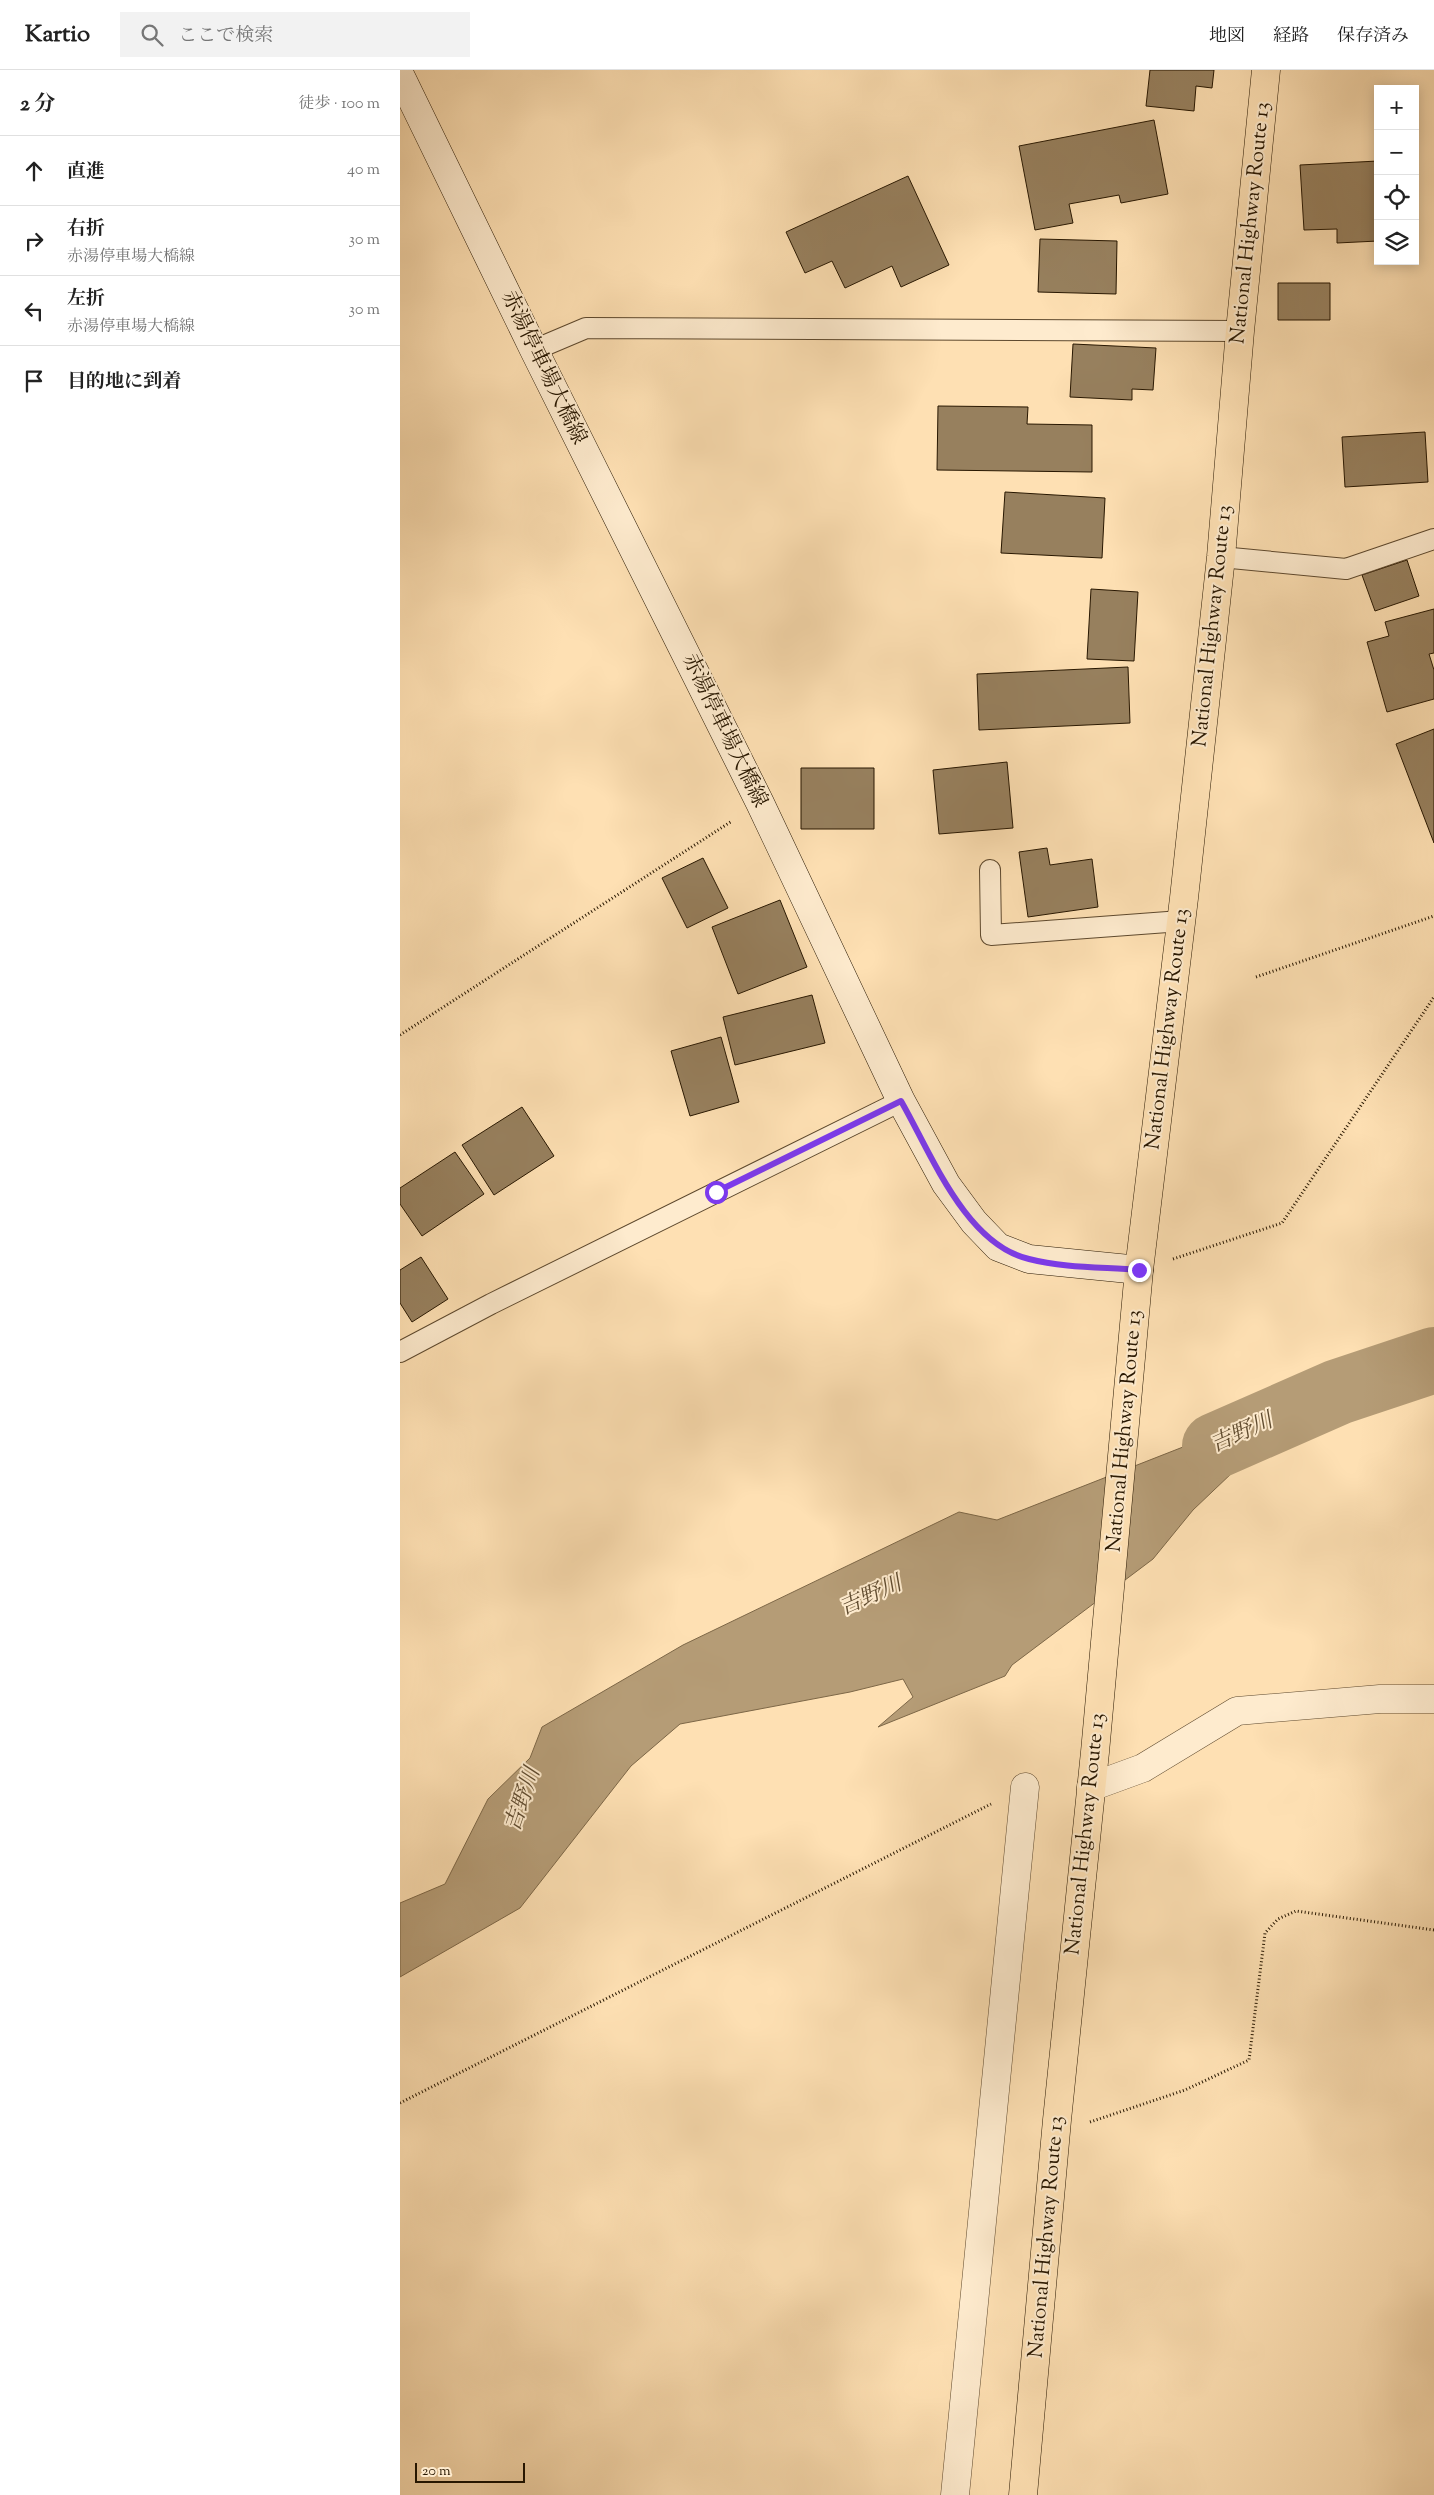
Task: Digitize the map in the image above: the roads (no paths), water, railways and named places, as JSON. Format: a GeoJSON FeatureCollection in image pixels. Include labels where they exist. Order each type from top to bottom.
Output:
{"type":"FeatureCollection","features":[{"type":"Feature","properties":{"kind":"highway","name":"National Highway Route 13"},"geometry":{"type":"LineString","coordinates":[[1023,2495],[1057,2120],[1095,1752],[1139,1270],[1182,921],[1221,557],[1240,331],[1266,70]]}},
{"type":"Feature","properties":{"kind":"main road","name":"赤湯停車場大橋線"},"geometry":{"type":"LineString","coordinates":[[400,75],[534,350],[760,803],[901,1101],[946,1184],[974,1222],[998,1247],[1029,1259],[1139,1270]]}},
{"type":"Feature","properties":{"kind":"main road"},"geometry":{"type":"LineString","coordinates":[[1091,1787],[1143,1768],[1237,1710],[1380,1699],[1434,1699]]}},
{"type":"Feature","properties":{"kind":"main road"},"geometry":{"type":"LineString","coordinates":[[955,2493],[1025,1787]]}},
{"type":"Feature","properties":{"kind":"lane"},"geometry":{"type":"LineString","coordinates":[[534,350],[586,328],[1240,331]]}},
{"type":"Feature","properties":{"kind":"lane"},"geometry":{"type":"LineString","coordinates":[[1221,557],[1346,568],[1434,539]]}},
{"type":"Feature","properties":{"kind":"lane"},"geometry":{"type":"LineString","coordinates":[[990,870],[991,935],[1182,921]]}},
{"type":"Feature","properties":{"kind":"lane"},"geometry":{"type":"LineString","coordinates":[[400,1352],[500,1300],[901,1101]]}},
{"type":"Feature","properties":{"kind":"water"},"geometry":{"type":"Polygon","coordinates":[[[1313,1396],[1193,1510],[1153,1559],[1012,1665],[1005,1676],[878,1727],[913,1697],[903,1679],[850,1692],[680,1724],[631,1766],[520,1908],[400,1977],[400,1903],[445,1884],[488,1799],[530,1758],[542,1727],[683,1645],[959,1512],[997,1520],[1313,1396]]]}},
{"type":"Feature","properties":{"kind":"waterway","name":"吉野川"},"geometry":{"type":"LineString","coordinates":[[1215,1446],[1338,1392],[1434,1360]]}}]}
